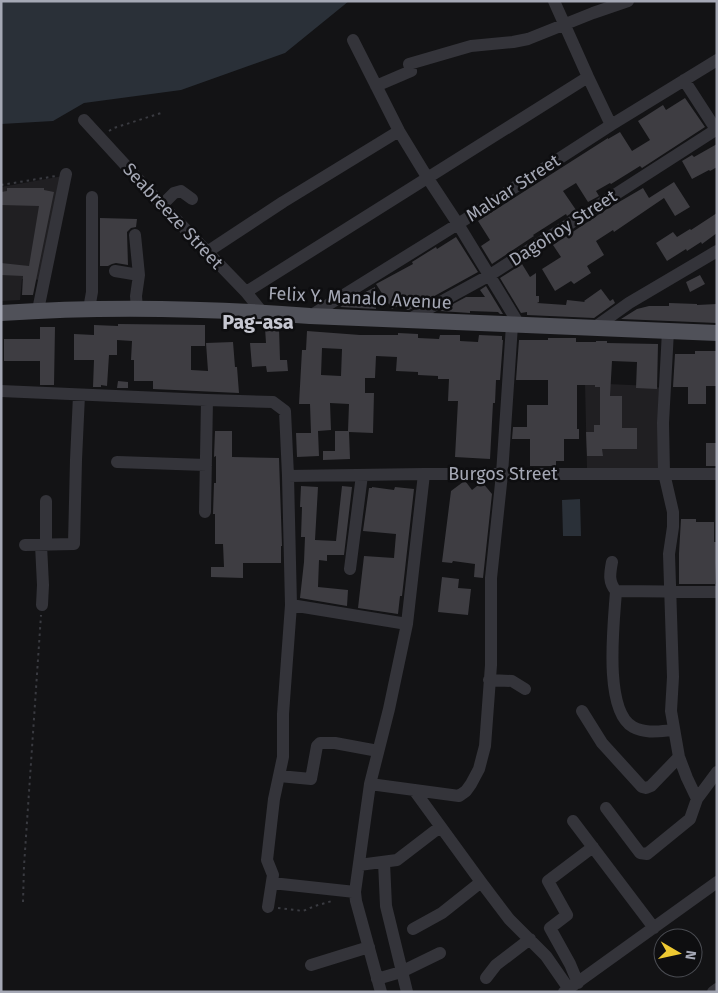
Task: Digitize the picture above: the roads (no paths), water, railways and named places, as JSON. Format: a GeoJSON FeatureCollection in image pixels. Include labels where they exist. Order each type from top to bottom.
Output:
{"type":"FeatureCollection","features":[{"type":"Feature","properties":{"kind":"main road","name":"Felix Y. Manalo Avenue"},"geometry":{"type":"LineString","coordinates":[[1,313],[38,310],[160,309],[717,333]]}},
{"type":"Feature","properties":{"kind":"street"},"geometry":{"type":"LineString","coordinates":[[554,1],[611,125]]}},
{"type":"Feature","properties":{"kind":"street"},"geometry":{"type":"LineString","coordinates":[[376,86],[411,71],[409,64],[470,46],[528,39],[628,1]]}},
{"type":"Feature","properties":{"kind":"street"},"geometry":{"type":"LineString","coordinates":[[353,40],[399,131],[490,275],[516,325],[491,578],[491,665],[485,746],[479,769],[466,791],[458,796],[370,784]]}},
{"type":"Feature","properties":{"kind":"street","name":"Malvar Street"},"geometry":{"type":"LineString","coordinates":[[310,316],[717,60]]}},
{"type":"Feature","properties":{"kind":"street"},"geometry":{"type":"LineString","coordinates":[[246,292],[588,77]]}},
{"type":"Feature","properties":{"kind":"street"},"geometry":{"type":"LineString","coordinates":[[684,80],[716,130]]}},
{"type":"Feature","properties":{"kind":"street","name":"Seabreeze Street"},"geometry":{"type":"LineString","coordinates":[[84,120],[246,292],[262,312]]}},
{"type":"Feature","properties":{"kind":"street","name":"Dagohoy Street"},"geometry":{"type":"LineString","coordinates":[[406,321],[490,275],[716,130]]}},
{"type":"Feature","properties":{"kind":"street"},"geometry":{"type":"LineString","coordinates":[[207,252],[283,202],[399,131]]}},
{"type":"Feature","properties":{"kind":"street"},"geometry":{"type":"LineString","coordinates":[[38,310],[66,174]]}},
{"type":"Feature","properties":{"kind":"street"},"geometry":{"type":"LineString","coordinates":[[162,205],[174,193],[181,191],[192,199]]}},
{"type":"Feature","properties":{"kind":"street"},"geometry":{"type":"LineString","coordinates":[[89,309],[92,292],[92,197]]}},
{"type":"Feature","properties":{"kind":"street"},"geometry":{"type":"LineString","coordinates":[[135,235],[139,275],[136,296],[137,309]]}},
{"type":"Feature","properties":{"kind":"street"},"geometry":{"type":"LineString","coordinates":[[594,328],[629,303],[717,251]]}},
{"type":"Feature","properties":{"kind":"street"},"geometry":{"type":"LineString","coordinates":[[92,270],[139,275]]}},
{"type":"Feature","properties":{"kind":"street"},"geometry":{"type":"LineString","coordinates":[[668,331],[663,423],[664,473],[673,512],[669,554],[673,677],[671,711],[679,757],[697,799]]}},
{"type":"Feature","properties":{"kind":"street"},"geometry":{"type":"LineString","coordinates":[[1,391],[273,402],[286,411],[292,605],[283,714],[282,757],[274,799],[267,860],[272,876],[268,907]]}},
{"type":"Feature","properties":{"kind":"street"},"geometry":{"type":"LineString","coordinates":[[25,545],[74,544],[80,395]]}},
{"type":"Feature","properties":{"kind":"street"},"geometry":{"type":"LineString","coordinates":[[205,512],[207,400]]}},
{"type":"Feature","properties":{"kind":"street"},"geometry":{"type":"LineString","coordinates":[[118,462],[206,465]]}},
{"type":"Feature","properties":{"kind":"street"},"geometry":{"type":"LineString","coordinates":[[381,992],[356,896],[370,784],[407,624],[424,474]]}},
{"type":"Feature","properties":{"kind":"street","name":"Burgos Street"},"geometry":{"type":"LineString","coordinates":[[288,476],[717,474]]}},
{"type":"Feature","properties":{"kind":"street"},"geometry":{"type":"LineString","coordinates":[[350,569],[362,475]]}},
{"type":"Feature","properties":{"kind":"street"},"geometry":{"type":"LineString","coordinates":[[42,606],[46,501]]}},
{"type":"Feature","properties":{"kind":"street"},"geometry":{"type":"LineString","coordinates":[[612,562],[610,578],[612,586],[616,591],[612,673],[615,695],[622,717],[632,726],[645,732],[674,730]]}},
{"type":"Feature","properties":{"kind":"street"},"geometry":{"type":"LineString","coordinates":[[616,591],[717,592]]}},
{"type":"Feature","properties":{"kind":"street"},"geometry":{"type":"LineString","coordinates":[[292,605],[407,624]]}},
{"type":"Feature","properties":{"kind":"street"},"geometry":{"type":"LineString","coordinates":[[490,680],[512,681],[526,689]]}},
{"type":"Feature","properties":{"kind":"street"},"geometry":{"type":"LineString","coordinates":[[582,711],[602,743],[642,787],[651,786],[679,757]]}},
{"type":"Feature","properties":{"kind":"street"},"geometry":{"type":"LineString","coordinates":[[279,776],[311,779],[317,746],[320,743],[335,743],[378,751]]}},
{"type":"Feature","properties":{"kind":"street"},"geometry":{"type":"LineString","coordinates":[[606,808],[640,853],[647,854],[690,818],[697,799],[717,772]]}},
{"type":"Feature","properties":{"kind":"street"},"geometry":{"type":"LineString","coordinates":[[414,790],[510,919],[546,956],[571,989]]}},
{"type":"Feature","properties":{"kind":"street"},"geometry":{"type":"LineString","coordinates":[[573,821],[654,928],[717,882]]}},
{"type":"Feature","properties":{"kind":"street"},"geometry":{"type":"LineString","coordinates":[[359,865],[397,860],[440,827]]}},
{"type":"Feature","properties":{"kind":"street"},"geometry":{"type":"LineString","coordinates":[[571,989],[570,964],[550,928],[567,915],[548,881],[593,847]]}},
{"type":"Feature","properties":{"kind":"street"},"geometry":{"type":"LineString","coordinates":[[384,862],[386,906],[407,992]]}},
{"type":"Feature","properties":{"kind":"street"},"geometry":{"type":"LineString","coordinates":[[272,882],[356,896]]}},
{"type":"Feature","properties":{"kind":"street"},"geometry":{"type":"LineString","coordinates":[[414,929],[442,913],[481,882]]}},
{"type":"Feature","properties":{"kind":"street"},"geometry":{"type":"LineString","coordinates":[[571,989],[653,929]]}},
{"type":"Feature","properties":{"kind":"street"},"geometry":{"type":"LineString","coordinates":[[486,978],[496,965],[530,939]]}},
{"type":"Feature","properties":{"kind":"street"},"geometry":{"type":"LineString","coordinates":[[311,964],[369,947]]}},
{"type":"Feature","properties":{"kind":"street"},"geometry":{"type":"LineString","coordinates":[[377,979],[402,972],[440,952]]}},
{"type":"Feature","properties":{"kind":"street"},"geometry":{"type":"LineString","coordinates":[[713,992],[717,989]]}},
{"type":"Feature","properties":{"kind":"district","name":"Pag-asa"},"geometry":{"type":"Point","coordinates":[258,322]}}]}
